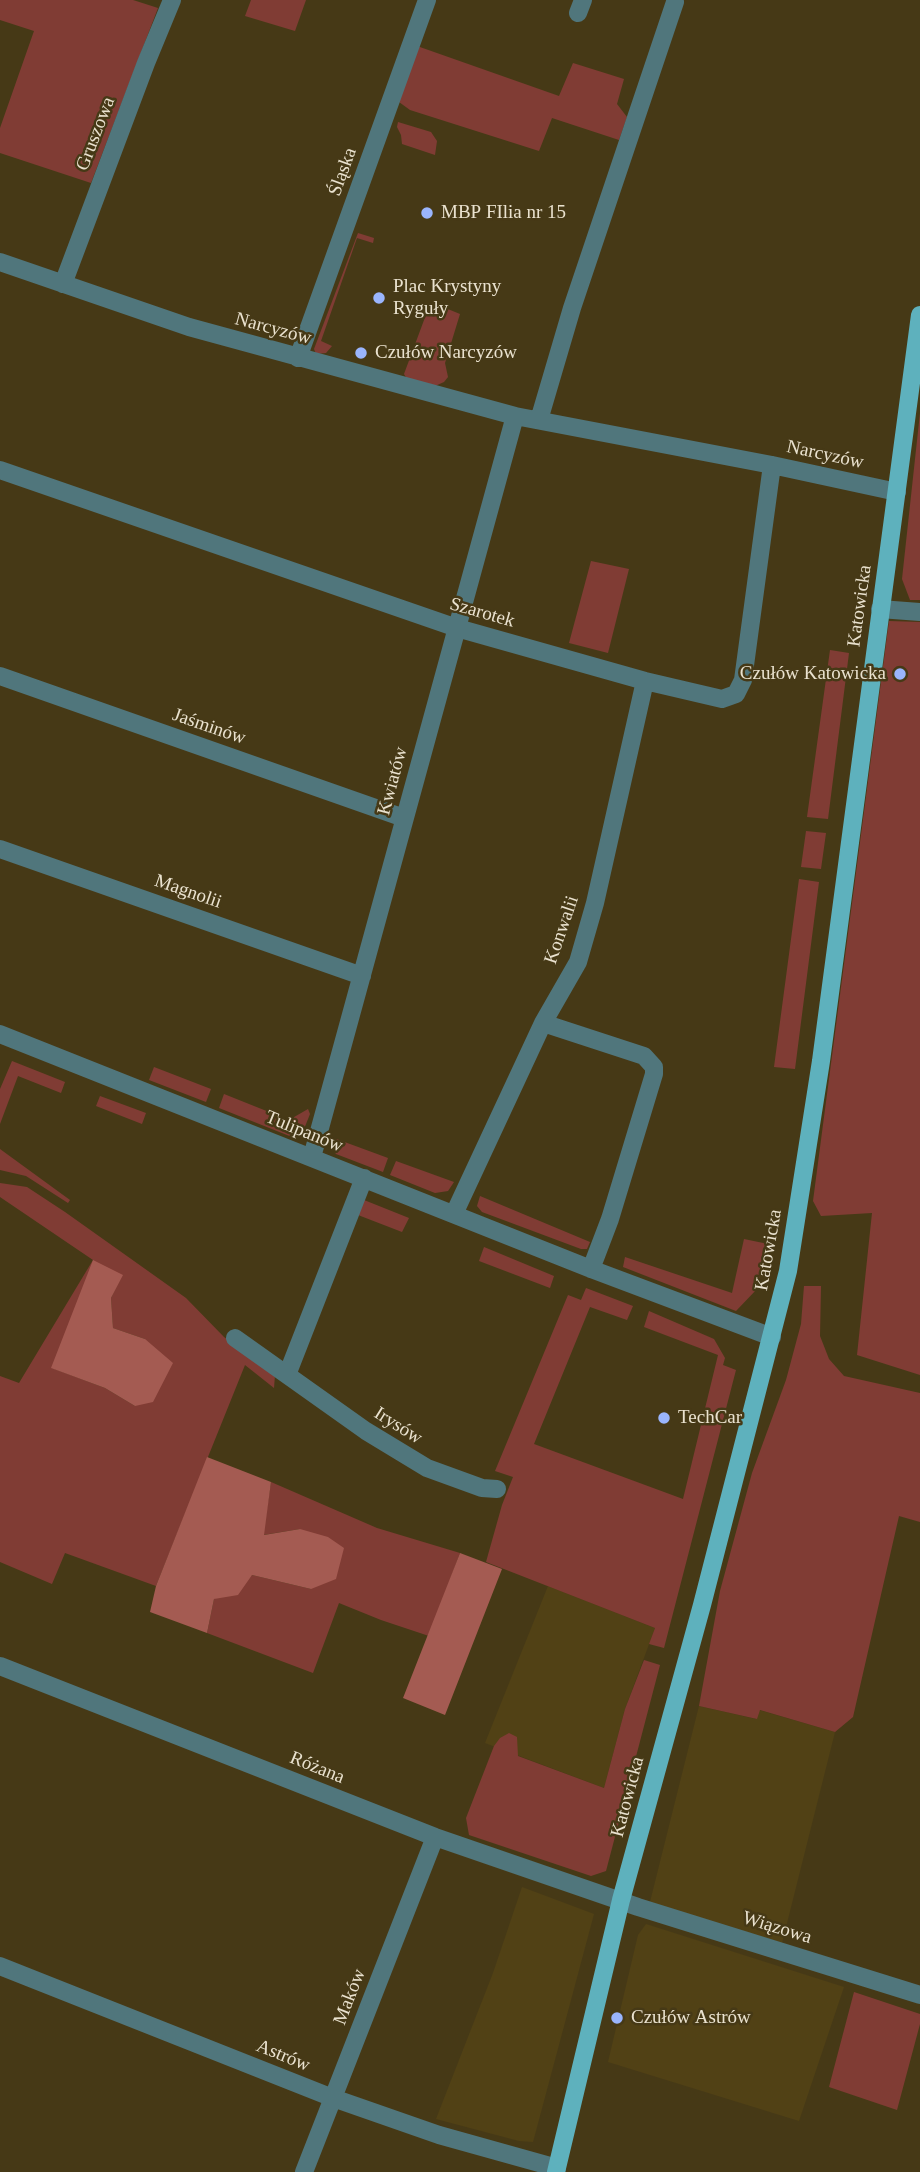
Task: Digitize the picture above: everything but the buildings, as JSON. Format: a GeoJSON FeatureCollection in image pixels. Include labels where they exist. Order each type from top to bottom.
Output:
{"type":"FeatureCollection","features":[{"type":"Feature","properties":{"kind":"main road","name":"Katowicka"},"geometry":{"type":"LineString","coordinates":[[557,2170],[621,1900],[772,1337],[792,1248],[821,1061],[920,315]]}},
{"type":"Feature","properties":{"kind":"street","name":"Gruszowa"},"geometry":{"type":"LineString","coordinates":[[63,284],[172,0]]}},
{"type":"Feature","properties":{"kind":"street","name":"Śląska"},"geometry":{"type":"LineString","coordinates":[[298,358],[427,0]]}},
{"type":"Feature","properties":{"kind":"street"},"geometry":{"type":"LineString","coordinates":[[539,420],[572,308],[675,2]]}},
{"type":"Feature","properties":{"kind":"street","name":"Narcyzów"},"geometry":{"type":"LineString","coordinates":[[0,262],[189,327],[515,416],[897,492]]}},
{"type":"Feature","properties":{"kind":"street","name":"Kwiatów"},"geometry":{"type":"LineString","coordinates":[[312,1157],[515,416]]}},
{"type":"Feature","properties":{"kind":"street","name":"Szarotek"},"geometry":{"type":"LineString","coordinates":[[0,470],[457,628],[645,681],[722,699],[736,694],[740,688],[772,465]]}},
{"type":"Feature","properties":{"kind":"street"},"geometry":{"type":"LineString","coordinates":[[880,609],[920,612]]}},
{"type":"Feature","properties":{"kind":"street","name":"Jaśminów"},"geometry":{"type":"LineString","coordinates":[[0,676],[404,818]]}},
{"type":"Feature","properties":{"kind":"street","name":"Konwalii"},"geometry":{"type":"LineString","coordinates":[[454,1214],[543,1023],[578,961],[595,903],[645,681]]}},
{"type":"Feature","properties":{"kind":"street","name":"Magnolii"},"geometry":{"type":"LineString","coordinates":[[0,849],[362,976]]}},
{"type":"Feature","properties":{"kind":"street"},"geometry":{"type":"LineString","coordinates":[[543,1023],[644,1056],[654,1067],[610,1219],[591,1269]]}},
{"type":"Feature","properties":{"kind":"street","name":"Tulipanów"},"geometry":{"type":"LineString","coordinates":[[0,1034],[591,1269],[772,1337]]}},
{"type":"Feature","properties":{"kind":"street"},"geometry":{"type":"LineString","coordinates":[[287,1375],[364,1178]]}},
{"type":"Feature","properties":{"kind":"street","name":"Irysów"},"geometry":{"type":"LineString","coordinates":[[235,1338],[366,1431],[427,1468],[482,1488],[497,1489]]}},
{"type":"Feature","properties":{"kind":"street","name":"Różana"},"geometry":{"type":"LineString","coordinates":[[0,1666],[435,1837],[621,1900]]}},
{"type":"Feature","properties":{"kind":"street","name":"Maków"},"geometry":{"type":"LineString","coordinates":[[304,2172],[435,1837]]}},
{"type":"Feature","properties":{"kind":"street","name":"Wiązowa"},"geometry":{"type":"LineString","coordinates":[[621,1900],[920,1995]]}},
{"type":"Feature","properties":{"kind":"street","name":"Astrów"},"geometry":{"type":"LineString","coordinates":[[0,1966],[332,2098],[557,2170]]}},
{"type":"Feature","properties":{"kind":"shaded area"},"geometry":{"type":"Polygon","coordinates":[[[0,0],[133,0],[158,8],[91,183],[0,153],[0,128],[34,31],[0,20],[0,0]]]}},
{"type":"Feature","properties":{"kind":"shaded area"},"geometry":{"type":"Polygon","coordinates":[[[251,0],[306,0],[295,31],[245,16],[251,0]]]}},
{"type":"Feature","properties":{"kind":"shaded area"},"geometry":{"type":"Polygon","coordinates":[[[417,46],[559,96],[573,63],[624,79],[617,104],[627,117],[619,140],[552,118],[539,151],[410,110],[399,102],[417,46]]]}},
{"type":"Feature","properties":{"kind":"shaded area"},"geometry":{"type":"Polygon","coordinates":[[[398,122],[431,132],[437,141],[435,155],[402,144],[398,122]]]}},
{"type":"Feature","properties":{"kind":"shaded area"},"geometry":{"type":"Polygon","coordinates":[[[358,233],[374,238],[373,243],[357,238],[321,341],[332,346],[326,353],[316,354],[314,349],[358,233]]]}},
{"type":"Feature","properties":{"kind":"shaded area"},"geometry":{"type":"Polygon","coordinates":[[[430,304],[460,314],[445,363],[448,377],[435,386],[407,379],[404,374],[430,304]]]}},
{"type":"Feature","properties":{"kind":"shaded area"},"geometry":{"type":"Polygon","coordinates":[[[920,413],[920,600],[910,600],[902,579],[920,413]]]}},
{"type":"Feature","properties":{"kind":"shaded area"},"geometry":{"type":"Polygon","coordinates":[[[591,561],[629,569],[608,653],[569,643],[591,561]]]}},
{"type":"Feature","properties":{"kind":"shaded area"},"geometry":{"type":"Polygon","coordinates":[[[889,621],[920,622],[920,1375],[857,1355],[872,1213],[821,1216],[813,1201],[889,621]]]}},
{"type":"Feature","properties":{"kind":"shaded area"},"geometry":{"type":"Polygon","coordinates":[[[830,650],[849,653],[828,819],[807,817],[830,650]]]}},
{"type":"Feature","properties":{"kind":"shaded area"},"geometry":{"type":"Polygon","coordinates":[[[806,831],[826,833],[821,869],[801,867],[806,831]]]}},
{"type":"Feature","properties":{"kind":"shaded area"},"geometry":{"type":"Polygon","coordinates":[[[799,879],[819,882],[795,1069],[774,1067],[799,879]]]}},
{"type":"Feature","properties":{"kind":"shaded area"},"geometry":{"type":"Polygon","coordinates":[[[12,1061],[65,1082],[61,1093],[18,1076],[0,1124],[0,1089],[12,1061]]]}},
{"type":"Feature","properties":{"kind":"shaded area"},"geometry":{"type":"Polygon","coordinates":[[[154,1067],[211,1089],[206,1102],[149,1080],[154,1067]]]}},
{"type":"Feature","properties":{"kind":"shaded area"},"geometry":{"type":"Polygon","coordinates":[[[224,1094],[289,1120],[308,1109],[310,1114],[304,1129],[292,1137],[219,1108],[224,1094]]]}},
{"type":"Feature","properties":{"kind":"shaded area"},"geometry":{"type":"Polygon","coordinates":[[[100,1096],[146,1113],[142,1124],[96,1106],[100,1096]]]}},
{"type":"Feature","properties":{"kind":"shaded area"},"geometry":{"type":"Polygon","coordinates":[[[331,1137],[388,1158],[383,1172],[336,1154],[330,1145],[331,1137]]]}},
{"type":"Feature","properties":{"kind":"shaded area"},"geometry":{"type":"Polygon","coordinates":[[[0,1149],[70,1200],[68,1203],[26,1176],[0,1170],[0,1149]]]}},
{"type":"Feature","properties":{"kind":"shaded area"},"geometry":{"type":"Polygon","coordinates":[[[396,1161],[454,1182],[448,1191],[435,1193],[390,1175],[396,1161]]]}},
{"type":"Feature","properties":{"kind":"shaded area"},"geometry":{"type":"Polygon","coordinates":[[[0,1183],[27,1187],[186,1298],[224,1337],[275,1375],[274,1388],[245,1365],[156,1586],[65,1553],[52,1584],[0,1562],[0,1376],[19,1383],[93,1260],[0,1197],[0,1183]],[[122,1275],[52,1368],[105,1388],[135,1406],[145,1339],[113,1328],[111,1298],[122,1275]]]}},
{"type":"Feature","properties":{"kind":"shaded area"},"geometry":{"type":"Polygon","coordinates":[[[480,1196],[590,1242],[587,1249],[482,1212],[477,1206],[480,1196]]]}},
{"type":"Feature","properties":{"kind":"shaded area"},"geometry":{"type":"Polygon","coordinates":[[[364,1200],[409,1218],[402,1232],[358,1215],[364,1200]]]}},
{"type":"Feature","properties":{"kind":"shaded area"},"geometry":{"type":"Polygon","coordinates":[[[744,1239],[768,1244],[757,1289],[736,1311],[623,1267],[625,1257],[732,1293],[744,1239]]]}},
{"type":"Feature","properties":{"kind":"shaded area"},"geometry":{"type":"Polygon","coordinates":[[[484,1247],[554,1276],[550,1288],[479,1261],[484,1247]]]}},
{"type":"Feature","properties":{"kind":"shaded area"},"geometry":{"type":"Polygon","coordinates":[[[93,1260],[123,1275],[111,1298],[113,1328],[145,1339],[173,1363],[153,1402],[135,1406],[105,1388],[51,1368],[93,1260]]]}},
{"type":"Feature","properties":{"kind":"shaded area"},"geometry":{"type":"Polygon","coordinates":[[[804,1286],[821,1286],[820,1336],[829,1359],[844,1376],[920,1393],[920,1522],[899,1516],[853,1717],[835,1732],[760,1710],[757,1719],[699,1706],[720,1591],[752,1473],[786,1380],[801,1324],[804,1286]]]}},
{"type":"Feature","properties":{"kind":"shaded area"},"geometry":{"type":"Polygon","coordinates":[[[586,1288],[633,1306],[627,1320],[590,1307],[534,1444],[683,1499],[718,1355],[644,1327],[649,1311],[714,1339],[725,1358],[723,1365],[736,1370],[664,1648],[649,1644],[655,1628],[486,1562],[513,1477],[495,1471],[568,1295],[581,1300],[586,1288]]]}},
{"type":"Feature","properties":{"kind":"shaded area"},"geometry":{"type":"Polygon","coordinates":[[[207,1457],[271,1482],[264,1535],[300,1529],[328,1537],[344,1548],[336,1579],[311,1589],[252,1575],[238,1595],[214,1599],[207,1633],[150,1612],[156,1586],[207,1457]]]}},
{"type":"Feature","properties":{"kind":"shaded area"},"geometry":{"type":"Polygon","coordinates":[[[271,1482],[377,1528],[460,1553],[429,1636],[339,1603],[313,1673],[207,1633],[214,1599],[252,1575],[311,1589],[300,1529],[263,1535],[271,1482]]]}},
{"type":"Feature","properties":{"kind":"shaded area"},"geometry":{"type":"Polygon","coordinates":[[[460,1553],[502,1569],[445,1715],[403,1698],[460,1553]]]}},
{"type":"Feature","properties":{"kind":"shaded area"},"geometry":{"type":"Polygon","coordinates":[[[548,1586],[655,1628],[625,1709],[604,1788],[485,1743],[548,1586]]]}},
{"type":"Feature","properties":{"kind":"shaded area"},"geometry":{"type":"Polygon","coordinates":[[[644,1660],[660,1665],[606,1871],[591,1876],[469,1835],[466,1818],[494,1746],[500,1738],[509,1733],[517,1737],[518,1756],[604,1788],[625,1709],[644,1660]]]}},
{"type":"Feature","properties":{"kind":"shaded area"},"geometry":{"type":"Polygon","coordinates":[[[699,1706],[756,1719],[759,1710],[835,1732],[782,1943],[650,1902],[699,1706]]]}},
{"type":"Feature","properties":{"kind":"shaded area"},"geometry":{"type":"Polygon","coordinates":[[[522,1887],[594,1914],[533,2142],[519,2141],[436,2119],[493,1973],[522,1887]]]}},
{"type":"Feature","properties":{"kind":"shaded area"},"geometry":{"type":"Polygon","coordinates":[[[646,1924],[844,1987],[799,2121],[608,2062],[638,1935],[646,1924]]]}},
{"type":"Feature","properties":{"kind":"shaded area"},"geometry":{"type":"Polygon","coordinates":[[[854,1992],[920,2014],[920,2024],[897,2110],[829,2087],[854,1992]]]}},
{"type":"Feature","properties":{"kind":"place","name":"MBP FIlia nr 15"},"geometry":{"type":"Point","coordinates":[427,213]}},
{"type":"Feature","properties":{"kind":"place","name":"Plac Krystyny Ryguły"},"geometry":{"type":"Point","coordinates":[379,298]}},
{"type":"Feature","properties":{"kind":"place","name":"Czułów Narcyzów"},"geometry":{"type":"Point","coordinates":[361,353]}},
{"type":"Feature","properties":{"kind":"place","name":"Czułów Katowicka"},"geometry":{"type":"Point","coordinates":[900,674]}},
{"type":"Feature","properties":{"kind":"place","name":"TechCar"},"geometry":{"type":"Point","coordinates":[664,1418]}},
{"type":"Feature","properties":{"kind":"place","name":"Czułów Astrów"},"geometry":{"type":"Point","coordinates":[617,2018]}}]}
